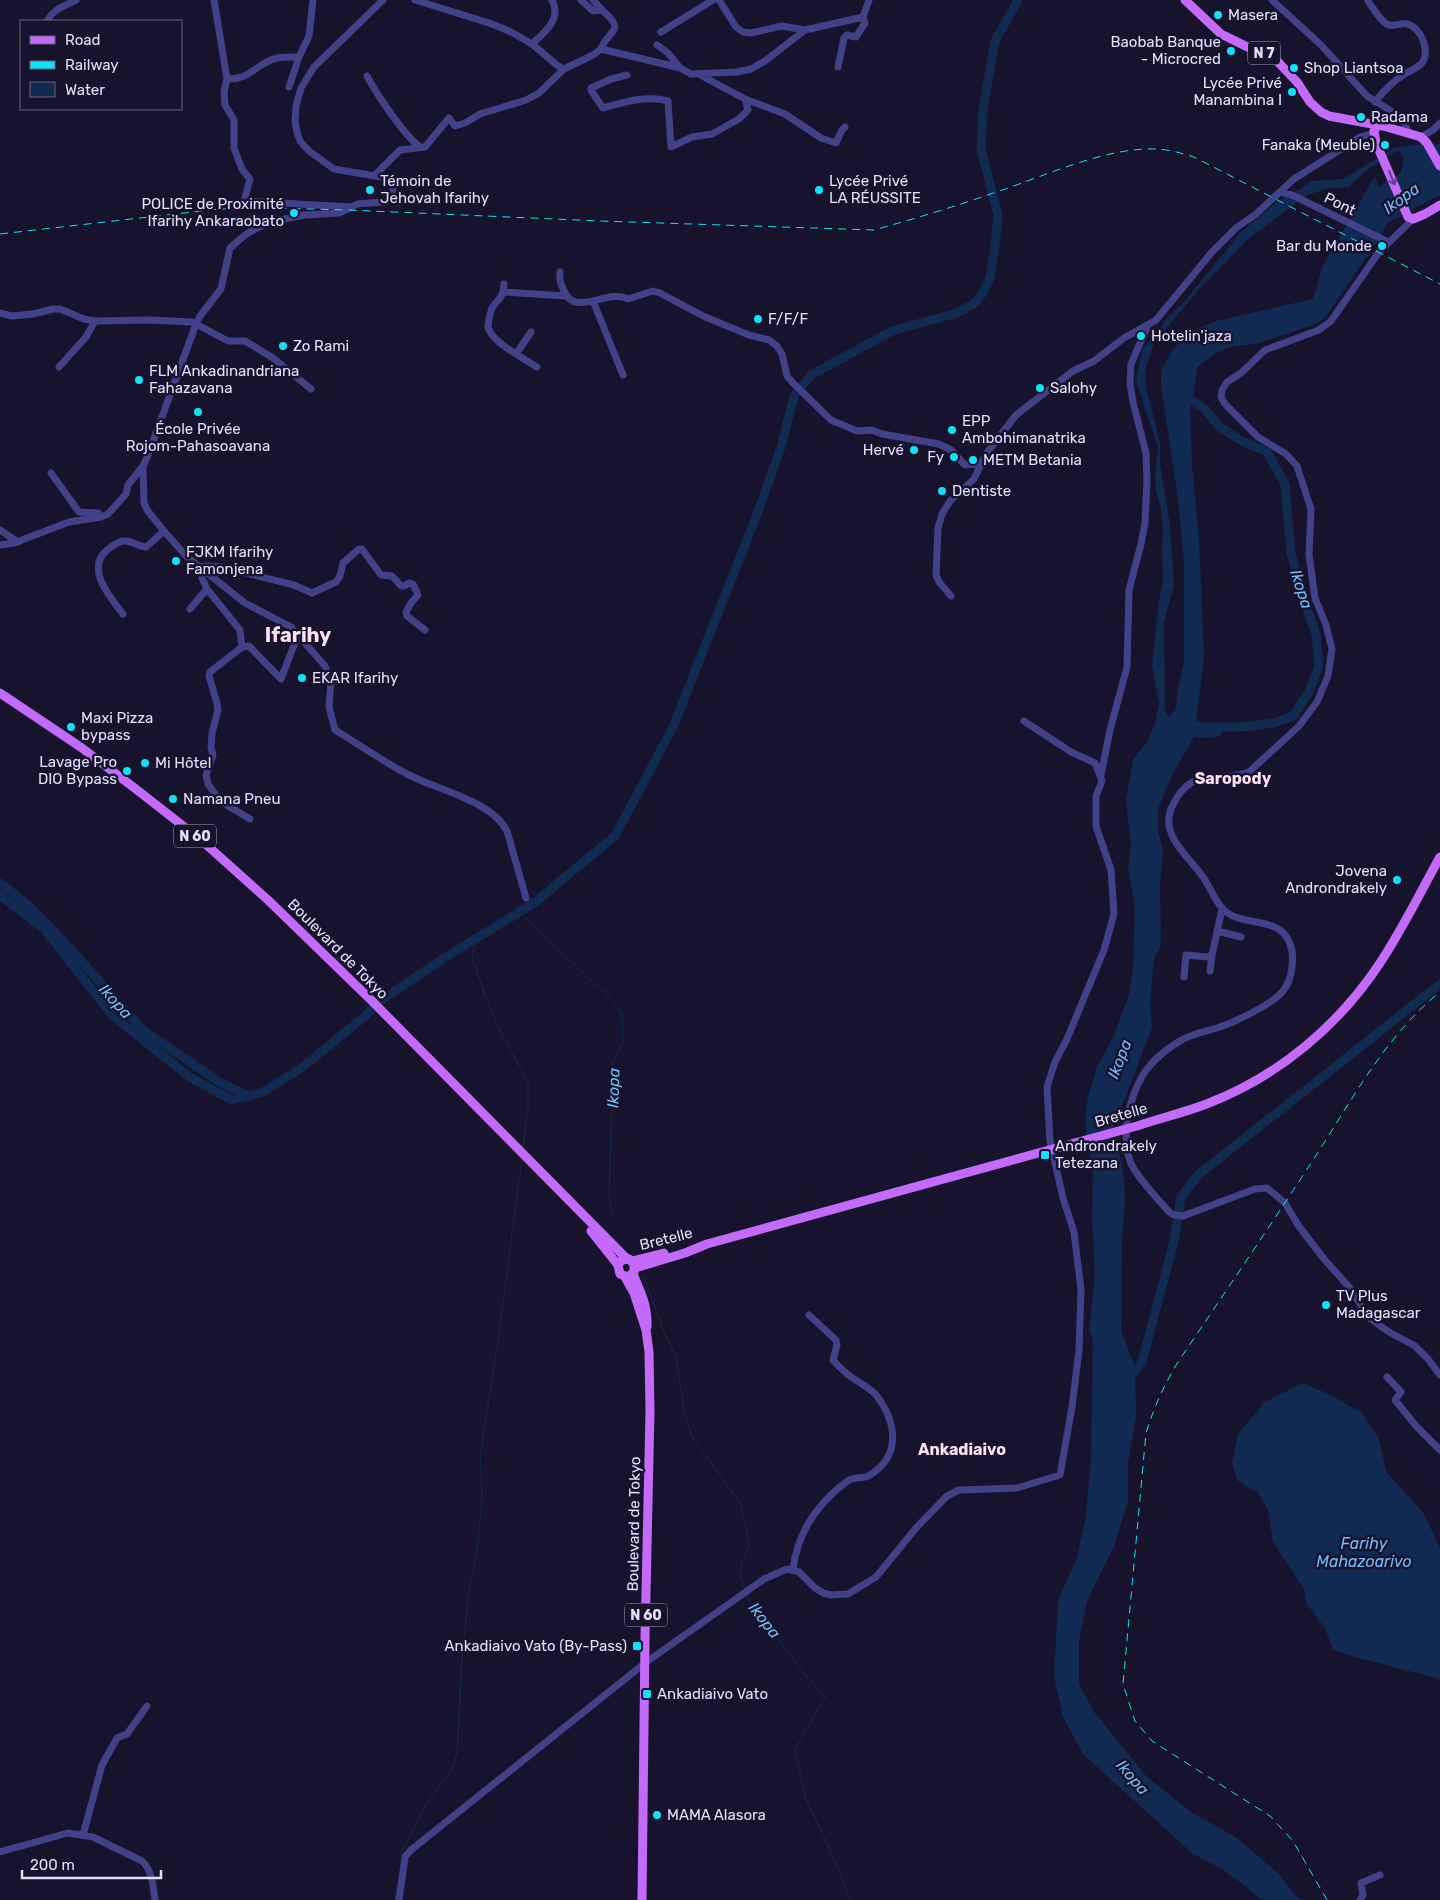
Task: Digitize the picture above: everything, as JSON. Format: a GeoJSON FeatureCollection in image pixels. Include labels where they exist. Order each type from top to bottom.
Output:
{"type":"FeatureCollection","features":[{"type":"Feature","properties":{"kind":"main road","name":"N 7"},"geometry":{"type":"LineString","coordinates":[[1185,0],[1221,34],[1278,62],[1297,82],[1310,102],[1321,112],[1375,130],[1409,133],[1424,140]]}},
{"type":"Feature","properties":{"kind":"main road"},"geometry":{"type":"LineString","coordinates":[[1375,130],[1378,144],[1410,216],[1440,205]]}},
{"type":"Feature","properties":{"kind":"main road"},"geometry":{"type":"LineString","coordinates":[[1424,140],[1440,166]]}},
{"type":"Feature","properties":{"kind":"main road","name":"Boulevard de Tokyo"},"geometry":{"type":"LineString","coordinates":[[0,692],[82,748],[201,840],[268,900],[515,1146],[630,1268],[645,1303],[648,1316],[646,1330],[649,1352],[650,1411],[642,1900]]}},
{"type":"Feature","properties":{"kind":"main road","name":"Bretelle"},"geometry":{"type":"LineString","coordinates":[[618,1264],[622,1260],[630,1268],[698,1243],[707,1244],[1056,1149],[1200,1106],[1238,1090],[1276,1068],[1323,1031],[1354,998],[1380,962],[1440,858]]}},
{"type":"Feature","properties":{"kind":"main road"},"geometry":{"type":"LineString","coordinates":[[579,1212],[618,1264],[618,1271],[630,1268]]}},
{"type":"Feature","properties":{"kind":"street"},"geometry":{"type":"LineString","coordinates":[[48,20],[58,8],[76,0]]}},
{"type":"Feature","properties":{"kind":"street"},"geometry":{"type":"LineString","coordinates":[[214,0],[227,79],[224,92],[225,105],[234,120],[234,148],[242,169],[250,179],[244,201],[351,206],[382,202],[392,197],[393,187],[387,178],[348,173],[334,169],[309,151],[300,141],[297,132],[296,106],[301,88],[314,67],[383,0]]}},
{"type":"Feature","properties":{"kind":"street"},"geometry":{"type":"LineString","coordinates":[[289,86],[309,36],[313,0]]}},
{"type":"Feature","properties":{"kind":"street"},"geometry":{"type":"LineString","coordinates":[[415,0],[492,24],[532,44],[558,66],[564,68]]}},
{"type":"Feature","properties":{"kind":"street"},"geometry":{"type":"LineString","coordinates":[[532,44],[550,28],[553,22],[555,6],[552,0]]}},
{"type":"Feature","properties":{"kind":"street"},"geometry":{"type":"LineString","coordinates":[[581,0],[593,11],[602,10]]}},
{"type":"Feature","properties":{"kind":"street"},"geometry":{"type":"LineString","coordinates":[[375,175],[400,150],[422,148],[431,141],[449,118],[455,126],[465,123],[480,114],[526,100],[539,93],[564,68],[601,49],[604,41],[612,35],[615,28],[614,22],[593,0]]}},
{"type":"Feature","properties":{"kind":"street"},"geometry":{"type":"LineString","coordinates":[[661,32],[713,0]]}},
{"type":"Feature","properties":{"kind":"street"},"geometry":{"type":"LineString","coordinates":[[720,0],[736,27],[743,32],[751,33],[782,26],[805,30],[863,17]]}},
{"type":"Feature","properties":{"kind":"street"},"geometry":{"type":"LineString","coordinates":[[838,67],[844,38],[847,35],[856,37],[865,23],[863,17],[869,0]]}},
{"type":"Feature","properties":{"kind":"street"},"geometry":{"type":"LineString","coordinates":[[1272,0],[1321,45],[1367,96],[1391,111],[1404,123],[1409,133]]}},
{"type":"Feature","properties":{"kind":"street"},"geometry":{"type":"LineString","coordinates":[[1368,1],[1384,22],[1391,26],[1407,24],[1414,27],[1422,40],[1426,53],[1425,59],[1420,65],[1395,80],[1375,102]]}},
{"type":"Feature","properties":{"kind":"street"},"geometry":{"type":"LineString","coordinates":[[691,74],[737,72],[751,69],[805,30]]}},
{"type":"Feature","properties":{"kind":"street"},"geometry":{"type":"LineString","coordinates":[[657,45],[668,53],[680,68]]}},
{"type":"Feature","properties":{"kind":"street"},"geometry":{"type":"LineString","coordinates":[[601,49],[680,68],[691,74],[705,76],[745,99],[785,114],[821,138],[832,142],[836,143],[845,127]]}},
{"type":"Feature","properties":{"kind":"street"},"geometry":{"type":"LineString","coordinates":[[227,79],[236,79],[250,74],[271,60],[285,56],[299,57]]}},
{"type":"Feature","properties":{"kind":"street"},"geometry":{"type":"LineString","coordinates":[[627,75],[610,79],[591,88],[591,90],[604,108],[621,102],[649,98],[668,101],[671,147],[692,137],[712,134],[739,119],[748,110],[745,99]]}},
{"type":"Feature","properties":{"kind":"street"},"geometry":{"type":"LineString","coordinates":[[367,76],[389,111],[416,144],[422,148]]}},
{"type":"Feature","properties":{"kind":"street"},"geometry":{"type":"LineString","coordinates":[[1424,140],[1439,124]]}},
{"type":"Feature","properties":{"kind":"street"},"geometry":{"type":"LineString","coordinates":[[950,596],[936,575],[938,528],[942,514],[950,501],[974,479],[979,467],[1016,415],[1026,405],[1073,371],[1094,361],[1124,338],[1156,320],[1171,299],[1236,228],[1256,214],[1294,179],[1360,136],[1375,130]]}},
{"type":"Feature","properties":{"kind":"street","name":"Pont"},"geometry":{"type":"LineString","coordinates":[[1280,192],[1388,242]]}},
{"type":"Feature","properties":{"kind":"street"},"geometry":{"type":"LineString","coordinates":[[0,544],[18,542],[70,522],[101,517],[108,514],[126,494],[128,485],[143,466],[196,324],[200,316],[222,289],[230,248],[245,235],[275,221],[304,215],[340,213],[345,212],[351,206]]}},
{"type":"Feature","properties":{"kind":"street"},"geometry":{"type":"LineString","coordinates":[[1410,216],[1388,242],[1331,321],[1319,330],[1265,350],[1242,372],[1227,382],[1222,390],[1221,397],[1225,404],[1258,437],[1286,454],[1297,466],[1311,509],[1309,556],[1315,598],[1326,624],[1332,649],[1330,665],[1322,692],[1299,726],[1249,772],[1239,776],[1204,778],[1192,782],[1180,791],[1168,817],[1169,832],[1174,842],[1207,883],[1222,909],[1230,915],[1271,925],[1282,931],[1290,944],[1293,962],[1287,985],[1276,997],[1241,1018],[1203,1031],[1175,1044],[1150,1066],[1137,1083],[1124,1129],[1132,1168],[1170,1213],[1183,1216],[1248,1191],[1267,1188],[1285,1203],[1298,1225],[1324,1259],[1350,1288],[1368,1317],[1389,1332],[1415,1346],[1440,1375]]}},
{"type":"Feature","properties":{"kind":"street"},"geometry":{"type":"LineString","coordinates":[[560,272],[559,281],[566,296],[574,302],[584,303],[614,296],[622,296],[628,299],[653,291],[703,316],[749,335],[768,340],[778,346],[782,354],[787,376],[831,420],[857,431],[872,430],[882,434],[939,444],[951,450],[965,465],[974,464],[979,467]]}},
{"type":"Feature","properties":{"kind":"street"},"geometry":{"type":"LineString","coordinates":[[537,367],[516,354],[492,334],[488,326],[491,309],[502,298],[504,288],[566,296]]}},
{"type":"Feature","properties":{"kind":"street"},"geometry":{"type":"LineString","coordinates":[[593,301],[623,374]]}},
{"type":"Feature","properties":{"kind":"street"},"geometry":{"type":"LineString","coordinates":[[0,313],[12,316],[33,314],[53,308],[60,309],[84,320],[192,322],[228,341],[244,341],[273,358],[311,389]]}},
{"type":"Feature","properties":{"kind":"street"},"geometry":{"type":"LineString","coordinates":[[59,367],[86,337],[95,320]]}},
{"type":"Feature","properties":{"kind":"street"},"geometry":{"type":"LineString","coordinates":[[1024,721],[1071,752],[1095,763],[1101,775],[1110,730],[1127,667],[1128,590],[1145,523],[1146,453],[1130,384],[1131,364],[1148,326]]}},
{"type":"Feature","properties":{"kind":"street"},"geometry":{"type":"LineString","coordinates":[[516,354],[531,332]]}},
{"type":"Feature","properties":{"kind":"street"},"geometry":{"type":"LineString","coordinates":[[1134,333],[1140,341]]}},
{"type":"Feature","properties":{"kind":"street"},"geometry":{"type":"LineString","coordinates":[[143,466],[144,503],[147,510],[187,557],[245,603],[291,627],[325,666],[331,682],[329,707],[335,730],[412,776],[479,806],[498,817],[507,831],[526,898]]}},
{"type":"Feature","properties":{"kind":"street"},"geometry":{"type":"LineString","coordinates":[[51,472],[79,512],[108,514]]}},
{"type":"Feature","properties":{"kind":"street"},"geometry":{"type":"LineString","coordinates":[[0,530],[18,542]]}},
{"type":"Feature","properties":{"kind":"street"},"geometry":{"type":"LineString","coordinates":[[123,614],[108,596],[102,583],[98,564],[100,557],[121,541],[128,541],[146,547],[164,531]]}},
{"type":"Feature","properties":{"kind":"street"},"geometry":{"type":"LineString","coordinates":[[200,567],[222,567],[294,585],[312,593],[336,582],[340,576],[343,563],[359,549],[362,550],[381,575],[392,576],[401,586],[409,582],[413,584],[418,595],[406,612],[407,616],[425,630]]}},
{"type":"Feature","properties":{"kind":"street"},"geometry":{"type":"LineString","coordinates":[[200,567],[207,589],[240,630],[242,647]]}},
{"type":"Feature","properties":{"kind":"street"},"geometry":{"type":"LineString","coordinates":[[190,609],[207,589]]}},
{"type":"Feature","properties":{"kind":"street"},"geometry":{"type":"LineString","coordinates":[[250,819],[220,801],[208,784],[206,775],[213,755],[211,748],[212,734],[218,710],[209,676],[210,672],[242,647],[253,647],[281,679],[298,635]]}},
{"type":"Feature","properties":{"kind":"street"},"geometry":{"type":"LineString","coordinates":[[399,1900],[405,1857],[411,1850],[645,1663],[764,1579],[787,1569],[793,1570],[799,1572],[823,1593],[831,1596],[848,1594],[876,1578],[916,1528],[947,1496],[959,1490],[1017,1488],[1060,1475],[1078,1360],[1081,1290],[1074,1232],[1056,1149],[1048,1122],[1047,1087],[1054,1062],[1067,1039],[1104,950],[1114,914],[1111,870],[1096,826],[1096,796],[1102,781],[1095,763]]}},
{"type":"Feature","properties":{"kind":"street"},"geometry":{"type":"LineString","coordinates":[[1210,971],[1222,909]]}},
{"type":"Feature","properties":{"kind":"street"},"geometry":{"type":"LineString","coordinates":[[1217,931],[1241,937]]}},
{"type":"Feature","properties":{"kind":"street"},"geometry":{"type":"LineString","coordinates":[[1184,977],[1186,954],[1212,956]]}},
{"type":"Feature","properties":{"kind":"street"},"geometry":{"type":"LineString","coordinates":[[793,1570],[795,1553],[807,1523],[848,1480],[855,1476],[868,1476],[879,1468],[891,1452],[894,1435],[888,1415],[878,1398],[871,1390],[858,1382],[833,1360],[837,1345],[836,1340],[809,1315]]}},
{"type":"Feature","properties":{"kind":"street"},"geometry":{"type":"LineString","coordinates":[[1387,1378],[1401,1392],[1396,1400],[1416,1426],[1440,1450]]}},
{"type":"Feature","properties":{"kind":"street"},"geometry":{"type":"LineString","coordinates":[[83,1835],[102,1765],[117,1738],[126,1734],[147,1706]]}},
{"type":"Feature","properties":{"kind":"street"},"geometry":{"type":"LineString","coordinates":[[0,1852],[57,1835],[68,1833],[83,1835],[108,1844],[146,1865],[150,1870],[155,1900]]}},
{"type":"Feature","properties":{"kind":"street"},"geometry":{"type":"LineString","coordinates":[[1360,1900],[1362,1896],[1361,1883],[1380,1875]]}},
{"type":"Feature","properties":{"kind":"water"},"geometry":{"type":"Polygon","coordinates":[[[1440,144],[1440,195],[1387,223],[1379,239],[1325,318],[1313,325],[1255,344],[1229,347],[1216,353],[1197,367],[1190,408],[1192,465],[1199,539],[1204,658],[1196,720],[1202,731],[1220,730],[1221,736],[1194,737],[1173,773],[1158,809],[1158,831],[1163,849],[1160,883],[1161,945],[1154,959],[1150,1005],[1152,1028],[1114,1126],[1124,1178],[1125,1202],[1122,1241],[1121,1330],[1135,1367],[1136,1416],[1128,1463],[1128,1502],[1114,1546],[1087,1601],[1079,1642],[1079,1684],[1094,1712],[1147,1777],[1191,1812],[1237,1838],[1279,1874],[1296,1896],[1302,1900],[1263,1900],[1225,1871],[1192,1853],[1083,1754],[1063,1717],[1054,1676],[1058,1600],[1077,1558],[1086,1516],[1091,1458],[1093,1339],[1089,1331],[1095,1275],[1092,1218],[1093,1170],[1086,1135],[1086,1112],[1088,1096],[1097,1067],[1114,1035],[1129,994],[1133,969],[1135,908],[1128,867],[1131,845],[1126,800],[1133,760],[1147,742],[1155,724],[1159,704],[1152,665],[1163,578],[1163,529],[1155,474],[1158,448],[1136,380],[1142,350],[1242,231],[1278,201],[1292,195],[1312,181],[1343,179],[1394,148],[1440,144]],[[1399,150],[1368,169],[1348,187],[1326,189],[1307,195],[1247,240],[1195,294],[1154,343],[1145,370],[1146,387],[1160,442],[1160,464],[1170,525],[1174,586],[1164,622],[1165,712],[1169,717],[1176,709],[1178,688],[1184,663],[1184,561],[1178,499],[1161,386],[1161,370],[1174,348],[1191,331],[1216,321],[1313,299],[1322,267],[1375,176],[1379,187],[1401,173],[1404,157],[1399,150]]]}},
{"type":"Feature","properties":{"kind":"water","name":"Farihy Mahazoarivo"},"geometry":{"type":"Polygon","coordinates":[[[1303,1383],[1333,1396],[1362,1413],[1378,1437],[1387,1473],[1423,1512],[1440,1548],[1440,1679],[1333,1650],[1325,1628],[1306,1603],[1304,1589],[1273,1542],[1268,1510],[1258,1493],[1238,1481],[1232,1464],[1238,1434],[1265,1402],[1303,1383]]]}},
{"type":"Feature","properties":{"kind":"waterway"},"geometry":{"type":"LineString","coordinates":[[0,895],[45,930],[113,1016],[191,1078],[232,1100],[261,1093],[300,1069],[363,1018],[380,1001],[444,958],[534,903],[615,836],[673,727],[756,517],[781,447],[794,396],[811,375],[892,331],[957,313],[975,303],[984,291],[990,278],[998,215],[981,149],[983,109],[995,41],[1018,0]]}},
{"type":"Feature","properties":{"kind":"waterway","name":"Ikopa"},"geometry":{"type":"LineString","coordinates":[[1183,395],[1205,409],[1220,427],[1242,441],[1267,452],[1285,484],[1291,553],[1304,601],[1316,634],[1319,666],[1309,692],[1293,716],[1274,723],[1242,727],[1190,727]]}},
{"type":"Feature","properties":{"kind":"waterway","name":"Ikopa"},"geometry":{"type":"LineString","coordinates":[[0,883],[28,905],[67,945],[143,1030],[218,1081],[250,1097]]}},
{"type":"Feature","properties":{"kind":"waterway","name":"Ikopa"},"geometry":{"type":"LineString","coordinates":[[520,912],[605,993],[622,1012],[623,1041],[613,1061],[609,1199],[614,1219]]}},
{"type":"Feature","properties":{"kind":"waterway"},"geometry":{"type":"LineString","coordinates":[[476,939],[472,958],[485,995],[500,1031],[528,1082],[528,1109],[523,1149]]}},
{"type":"Feature","properties":{"kind":"waterway","name":"Ikopa"},"geometry":{"type":"LineString","coordinates":[[1129,1379],[1142,1362],[1174,1241],[1181,1197],[1198,1175],[1440,984]]}},
{"type":"Feature","properties":{"kind":"waterway"},"geometry":{"type":"LineString","coordinates":[[402,1857],[402,1852],[427,1803],[452,1769],[457,1754],[462,1659],[468,1598],[478,1543],[482,1497],[480,1456],[498,1341],[522,1158]]}},
{"type":"Feature","properties":{"kind":"waterway","name":"Ikopa"},"geometry":{"type":"LineString","coordinates":[[643,1275],[664,1332],[676,1357],[684,1410],[692,1437],[741,1504],[749,1545],[740,1574],[745,1590]]}},
{"type":"Feature","properties":{"kind":"waterway","name":"Ikopa"},"geometry":{"type":"LineString","coordinates":[[746,1594],[802,1671],[825,1697],[795,1749],[805,1797],[836,1863],[850,1900]]}},
{"type":"Feature","properties":{"kind":"waterway"},"geometry":{"type":"LineString","coordinates":[[395,1900],[397,1886]]}},
{"type":"Feature","properties":{"kind":"railway"},"geometry":{"type":"LineString","coordinates":[[0,234],[219,209],[274,208],[874,230],[970,201],[1096,158],[1135,150],[1159,149],[1194,157],[1440,284]]}},
{"type":"Feature","properties":{"kind":"railway"},"geometry":{"type":"LineString","coordinates":[[1327,1900],[1293,1841],[1270,1816],[1152,1741],[1135,1721],[1123,1684],[1146,1433],[1160,1396],[1178,1362],[1298,1183],[1371,1069],[1403,1028],[1440,992]]}},
{"type":"Feature","properties":{"kind":"place","name":"Masera"},"geometry":{"type":"Point","coordinates":[1218,15]}},
{"type":"Feature","properties":{"kind":"place","name":"Baobab Banque - Microcred"},"geometry":{"type":"Point","coordinates":[1231,51]}},
{"type":"Feature","properties":{"kind":"place","name":"Shop Liantsoa"},"geometry":{"type":"Point","coordinates":[1294,68]}},
{"type":"Feature","properties":{"kind":"place","name":"Lycée Privé Manambina I"},"geometry":{"type":"Point","coordinates":[1292,92]}},
{"type":"Feature","properties":{"kind":"place","name":"Radama"},"geometry":{"type":"Point","coordinates":[1361,117]}},
{"type":"Feature","properties":{"kind":"place","name":"Fanaka (Meuble)"},"geometry":{"type":"Point","coordinates":[1385,145]}},
{"type":"Feature","properties":{"kind":"place","name":"Témoin de Jehovah Ifarihy"},"geometry":{"type":"Point","coordinates":[370,190]}},
{"type":"Feature","properties":{"kind":"place","name":"Lycée Privé LA RÉUSSITE"},"geometry":{"type":"Point","coordinates":[819,190]}},
{"type":"Feature","properties":{"kind":"place","name":"POLICE de Proximité Ifarihy Ankaraobato"},"geometry":{"type":"Point","coordinates":[294,213]}},
{"type":"Feature","properties":{"kind":"place","name":"Bar du Monde"},"geometry":{"type":"Point","coordinates":[1382,246]}},
{"type":"Feature","properties":{"kind":"place","name":"F/F/F"},"geometry":{"type":"Point","coordinates":[758,319]}},
{"type":"Feature","properties":{"kind":"place","name":"Hotelin'jaza"},"geometry":{"type":"Point","coordinates":[1141,336]}},
{"type":"Feature","properties":{"kind":"place","name":"Zo Rami"},"geometry":{"type":"Point","coordinates":[283,346]}},
{"type":"Feature","properties":{"kind":"place","name":"FLM Ankadinandriana Fahazavana"},"geometry":{"type":"Point","coordinates":[139,380]}},
{"type":"Feature","properties":{"kind":"place","name":"Salohy"},"geometry":{"type":"Point","coordinates":[1040,388]}},
{"type":"Feature","properties":{"kind":"place","name":"École Privée Rojom-Pahasoavana"},"geometry":{"type":"Point","coordinates":[198,412]}},
{"type":"Feature","properties":{"kind":"place","name":"EPP Ambohimanatrika"},"geometry":{"type":"Point","coordinates":[952,430]}},
{"type":"Feature","properties":{"kind":"place","name":"Hervé"},"geometry":{"type":"Point","coordinates":[914,450]}},
{"type":"Feature","properties":{"kind":"place","name":"Fy"},"geometry":{"type":"Point","coordinates":[954,457]}},
{"type":"Feature","properties":{"kind":"place","name":"METM Betania"},"geometry":{"type":"Point","coordinates":[973,460]}},
{"type":"Feature","properties":{"kind":"place","name":"Dentiste"},"geometry":{"type":"Point","coordinates":[942,491]}},
{"type":"Feature","properties":{"kind":"place","name":"FJKM Ifarihy Famonjena"},"geometry":{"type":"Point","coordinates":[176,561]}},
{"type":"Feature","properties":{"kind":"place","name":"EKAR Ifarihy"},"geometry":{"type":"Point","coordinates":[302,678]}},
{"type":"Feature","properties":{"kind":"place","name":"Maxi Pizza bypass"},"geometry":{"type":"Point","coordinates":[71,727]}},
{"type":"Feature","properties":{"kind":"place","name":"Mi Hôtel"},"geometry":{"type":"Point","coordinates":[145,763]}},
{"type":"Feature","properties":{"kind":"place","name":"Lavage Pro DIO Bypass"},"geometry":{"type":"Point","coordinates":[127,771]}},
{"type":"Feature","properties":{"kind":"place","name":"Namana Pneu"},"geometry":{"type":"Point","coordinates":[173,799]}},
{"type":"Feature","properties":{"kind":"place","name":"Jovena Androndrakely"},"geometry":{"type":"Point","coordinates":[1397,880]}},
{"type":"Feature","properties":{"kind":"place","name":"Androndrakely Tetezana"},"geometry":{"type":"Point","coordinates":[1045,1155]}},
{"type":"Feature","properties":{"kind":"place","name":"TV Plus Madagascar"},"geometry":{"type":"Point","coordinates":[1326,1305]}},
{"type":"Feature","properties":{"kind":"place","name":"Ankadiaivo Vato (By-Pass)"},"geometry":{"type":"Point","coordinates":[637,1646]}},
{"type":"Feature","properties":{"kind":"place","name":"Ankadiaivo Vato"},"geometry":{"type":"Point","coordinates":[647,1694]}},
{"type":"Feature","properties":{"kind":"place","name":"MAMA Alasora"},"geometry":{"type":"Point","coordinates":[657,1815]}},
{"type":"Feature","properties":{"kind":"district","name":"Ifarihy"},"geometry":{"type":"Point","coordinates":[298,635]}},
{"type":"Feature","properties":{"kind":"district","name":"Saropody"},"geometry":{"type":"Point","coordinates":[1233,778]}},
{"type":"Feature","properties":{"kind":"district","name":"Ankadiaivo"},"geometry":{"type":"Point","coordinates":[962,1449]}}]}
